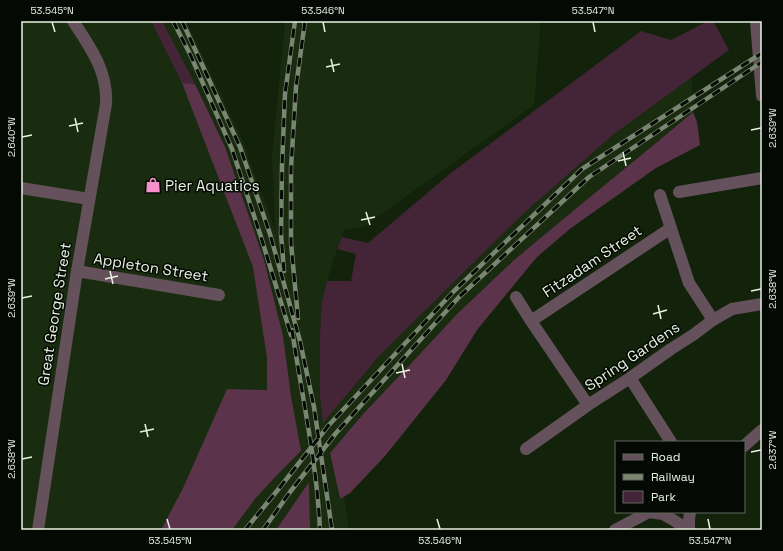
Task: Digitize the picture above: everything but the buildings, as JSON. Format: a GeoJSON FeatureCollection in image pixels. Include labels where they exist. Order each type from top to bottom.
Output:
{"type":"FeatureCollection","features":[{"type":"Feature","properties":{"kind":"street","name":"Great George Street"},"geometry":{"type":"LineString","coordinates":[[38,530],[77,271],[106,104],[105,86],[98,60],[73,21]]}},
{"type":"Feature","properties":{"kind":"street"},"geometry":{"type":"LineString","coordinates":[[756,21],[762,96]]}},
{"type":"Feature","properties":{"kind":"street"},"geometry":{"type":"LineString","coordinates":[[678,192],[762,178]]}},
{"type":"Feature","properties":{"kind":"street"},"geometry":{"type":"LineString","coordinates":[[21,188],[89,199]]}},
{"type":"Feature","properties":{"kind":"street"},"geometry":{"type":"LineString","coordinates":[[660,195],[689,283],[713,320]]}},
{"type":"Feature","properties":{"kind":"street","name":"Fitzadam Street"},"geometry":{"type":"LineString","coordinates":[[531,321],[671,228]]}},
{"type":"Feature","properties":{"kind":"street","name":"Appleton Street"},"geometry":{"type":"LineString","coordinates":[[77,271],[219,295]]}},
{"type":"Feature","properties":{"kind":"street"},"geometry":{"type":"LineString","coordinates":[[516,297],[588,405]]}},
{"type":"Feature","properties":{"kind":"street","name":"Spring Gardens"},"geometry":{"type":"LineString","coordinates":[[526,448],[732,308],[762,304]]}},
{"type":"Feature","properties":{"kind":"street"},"geometry":{"type":"LineString","coordinates":[[630,378],[670,441]]}},
{"type":"Feature","properties":{"kind":"street"},"geometry":{"type":"LineString","coordinates":[[745,445],[762,430]]}},
{"type":"Feature","properties":{"kind":"street"},"geometry":{"type":"LineString","coordinates":[[615,530],[647,513]]}},
{"type":"Feature","properties":{"kind":"street"},"geometry":{"type":"LineString","coordinates":[[656,513],[663,514],[689,530]]}},
{"type":"Feature","properties":{"kind":"street"},"geometry":{"type":"LineString","coordinates":[[689,530],[690,513]]}},
{"type":"Feature","properties":{"kind":"shaded area"},"geometry":{"type":"Polygon","coordinates":[[[21,21],[186,21],[242,139],[275,230],[272,155],[285,21],[541,21],[534,105],[363,227],[344,230],[327,281],[322,302],[320,334],[320,396],[323,422],[380,355],[523,214],[614,134],[692,76],[693,112],[514,260],[457,314],[363,414],[330,453],[339,499],[344,496],[349,530],[310,530],[309,482],[276,530],[232,530],[255,499],[301,451],[267,390],[228,389],[183,488],[161,530],[21,530],[21,21]]]}},
{"type":"Feature","properties":{"kind":"shaded area"},"geometry":{"type":"Polygon","coordinates":[[[182,83],[195,84],[225,147],[264,260],[283,336],[291,396],[301,451],[255,499],[232,530],[161,530],[183,488],[227,389],[267,390],[267,358],[253,267],[182,83]]]}},
{"type":"Feature","properties":{"kind":"shaded area"},"geometry":{"type":"Polygon","coordinates":[[[693,112],[697,122],[700,145],[656,168],[571,228],[537,257],[477,330],[446,380],[385,456],[350,493],[340,499],[330,453],[363,414],[457,314],[514,260],[693,112]]]}},
{"type":"Feature","properties":{"kind":"shaded area"},"geometry":{"type":"Polygon","coordinates":[[[309,482],[310,530],[276,530],[309,482]]]}},
{"type":"Feature","properties":{"kind":"green space"},"geometry":{"type":"Polygon","coordinates":[[[151,21],[162,21],[195,84],[182,83],[151,21]]]}},
{"type":"Feature","properties":{"kind":"green space"},"geometry":{"type":"Polygon","coordinates":[[[708,21],[713,21],[729,50],[614,134],[523,214],[380,355],[323,423],[320,396],[320,334],[322,302],[327,281],[351,281],[356,254],[337,249],[342,237],[368,243],[451,173],[641,31],[671,40],[708,21]]]}},
{"type":"Feature","properties":{"kind":"railway"},"geometry":{"type":"LineString","coordinates":[[173,21],[190,54],[232,149],[291,335]]}},
{"type":"Feature","properties":{"kind":"railway"},"geometry":{"type":"LineString","coordinates":[[182,21],[240,147],[270,234],[300,341],[314,407],[332,530]]}},
{"type":"Feature","properties":{"kind":"railway"},"geometry":{"type":"LineString","coordinates":[[284,271],[281,234],[285,94],[295,21]]}},
{"type":"Feature","properties":{"kind":"railway"},"geometry":{"type":"LineString","coordinates":[[298,318],[291,243],[291,168],[296,87],[305,21]]}},
{"type":"Feature","properties":{"kind":"railway"},"geometry":{"type":"LineString","coordinates":[[245,530],[328,426],[454,291],[582,169],[762,53]]}},
{"type":"Feature","properties":{"kind":"railway"},"geometry":{"type":"LineString","coordinates":[[263,530],[290,492],[336,433],[459,297],[589,177],[762,62]]}},
{"type":"Feature","properties":{"kind":"railway"},"geometry":{"type":"LineString","coordinates":[[292,330],[316,480],[320,530]]}},
{"type":"Feature","properties":{"kind":"place","name":"Pier Aquatics"},"geometry":{"type":"Point","coordinates":[153,185]}}]}
